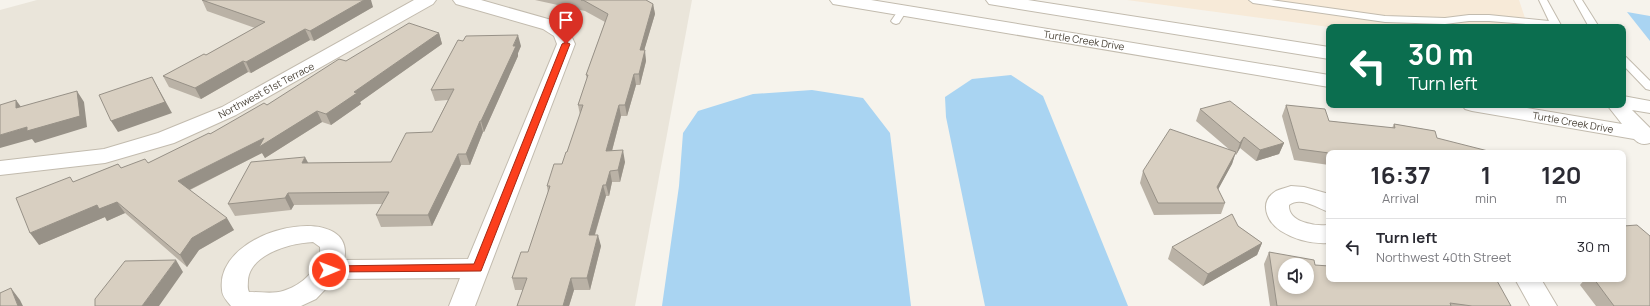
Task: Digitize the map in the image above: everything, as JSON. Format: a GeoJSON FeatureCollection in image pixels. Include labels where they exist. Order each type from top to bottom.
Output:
{"type":"FeatureCollection","features":[{"type":"Feature","properties":{"kind":"street","name":"Northwest 61st Terrace"},"geometry":{"type":"LineString","coordinates":[[0,168],[105,156],[166,138],[230,111],[427,0]]}},
{"type":"Feature","properties":{"kind":"street"},"geometry":{"type":"LineString","coordinates":[[462,0],[549,24],[562,33],[566,44],[462,306]]}},
{"type":"Feature","properties":{"kind":"street","name":"Turtle Creek Drive"},"geometry":{"type":"LineString","coordinates":[[839,0],[1326,80]]}},
{"type":"Feature","properties":{"kind":"street"},"geometry":{"type":"LineString","coordinates":[[995,0],[1326,54]]}},
{"type":"Feature","properties":{"kind":"street"},"geometry":{"type":"LineString","coordinates":[[1626,103],[1650,107]]}},
{"type":"Feature","properties":{"kind":"street","name":"Turtle Creek Drive"},"geometry":{"type":"LineString","coordinates":[[1488,108],[1647,138]]}},
{"type":"Feature","properties":{"kind":"street"},"geometry":{"type":"LineString","coordinates":[[1620,108],[1647,138]]}},
{"type":"Feature","properties":{"kind":"street"},"geometry":{"type":"LineString","coordinates":[[1326,203],[1310,196],[1299,194],[1289,195],[1282,198],[1278,202],[1277,209],[1284,219],[1296,229],[1317,235],[1326,234]]}},
{"type":"Feature","properties":{"kind":"street"},"geometry":{"type":"LineString","coordinates":[[329,270],[477,268]]}},
{"type":"Feature","properties":{"kind":"street"},"geometry":{"type":"LineString","coordinates":[[1530,282],[1544,306]]}},
{"type":"Feature","properties":{"kind":"lane"},"geometry":{"type":"LineString","coordinates":[[1253,0],[1385,19],[1446,21],[1469,18],[1489,18],[1546,24]]}},
{"type":"Feature","properties":{"kind":"lane"},"geometry":{"type":"LineString","coordinates":[[1543,0],[1555,24]]}},
{"type":"Feature","properties":{"kind":"lane"},"geometry":{"type":"LineString","coordinates":[[1578,0],[1592,24]]}},
{"type":"Feature","properties":{"kind":"lane"},"geometry":{"type":"LineString","coordinates":[[1626,62],[1650,86]]}},
{"type":"Feature","properties":{"kind":"shaded area"},"geometry":{"type":"Polygon","coordinates":[[[37,0],[692,0],[635,306],[0,306],[0,10],[37,0]]]}},
{"type":"Feature","properties":{"kind":"shaded area"},"geometry":{"type":"Polygon","coordinates":[[[1127,0],[1519,0],[1527,24],[1326,24],[1326,27],[1127,0]]]}},
{"type":"Feature","properties":{"kind":"water"},"geometry":{"type":"Polygon","coordinates":[[[1627,12],[1650,16],[1650,41],[1627,12]]]}},
{"type":"Feature","properties":{"kind":"water"},"geometry":{"type":"Polygon","coordinates":[[[1011,75],[1043,96],[1128,306],[985,306],[946,117],[945,97],[972,79],[1011,75]]]}},
{"type":"Feature","properties":{"kind":"water"},"geometry":{"type":"Polygon","coordinates":[[[812,90],[863,98],[890,133],[911,306],[662,306],[679,186],[683,133],[698,111],[753,94],[812,90]]]}},
{"type":"Feature","properties":{"kind":"building"},"geometry":{"type":"Polygon","coordinates":[[[202,0],[364,0],[310,31],[305,29],[195,88],[163,76],[204,54],[206,55],[265,22],[202,0]]]}},
{"type":"Feature","properties":{"kind":"building"},"geometry":{"type":"Polygon","coordinates":[[[583,0],[646,0],[653,4],[640,50],[645,50],[639,74],[634,74],[625,105],[619,105],[606,151],[623,150],[618,170],[610,171],[606,185],[603,185],[589,235],[598,235],[587,278],[571,278],[563,306],[517,306],[527,278],[512,278],[521,252],[528,252],[550,186],[547,186],[554,164],[562,164],[567,152],[583,105],[578,105],[588,75],[586,75],[608,14],[583,0]]]}},
{"type":"Feature","properties":{"kind":"building"},"geometry":{"type":"Polygon","coordinates":[[[409,23],[439,33],[354,92],[357,93],[326,114],[317,111],[259,147],[264,138],[178,181],[227,218],[192,238],[180,255],[117,202],[99,209],[97,205],[30,233],[16,198],[70,177],[73,182],[118,164],[121,168],[145,159],[148,163],[209,133],[210,134],[264,103],[267,105],[339,59],[346,61],[409,23]]]}},
{"type":"Feature","properties":{"kind":"building"},"geometry":{"type":"Polygon","coordinates":[[[518,35],[513,46],[516,46],[466,154],[458,154],[428,215],[376,215],[389,192],[288,193],[285,198],[228,204],[251,162],[305,157],[302,163],[391,162],[406,133],[432,132],[454,89],[431,90],[458,40],[463,41],[466,36],[518,35]]]}},
{"type":"Feature","properties":{"kind":"building"},"geometry":{"type":"Polygon","coordinates":[[[152,77],[165,102],[111,121],[99,95],[152,77]]]}},
{"type":"Feature","properties":{"kind":"building"},"geometry":{"type":"Polygon","coordinates":[[[77,91],[80,116],[27,131],[27,127],[0,135],[0,105],[16,100],[16,108],[77,91]]]}},
{"type":"Feature","properties":{"kind":"building"},"geometry":{"type":"Polygon","coordinates":[[[1230,101],[1284,143],[1260,150],[1244,137],[1240,143],[1200,109],[1230,101]]]}},
{"type":"Feature","properties":{"kind":"building"},"geometry":{"type":"Polygon","coordinates":[[[1286,105],[1325,109],[1329,121],[1395,128],[1394,124],[1435,131],[1437,138],[1484,150],[1326,150],[1326,153],[1299,149],[1286,105]]]}},
{"type":"Feature","properties":{"kind":"building"},"geometry":{"type":"Polygon","coordinates":[[[1170,129],[1236,152],[1217,187],[1225,203],[1158,203],[1143,171],[1170,129]]]}},
{"type":"Feature","properties":{"kind":"building"},"geometry":{"type":"Polygon","coordinates":[[[1232,214],[1238,226],[1262,243],[1208,274],[1172,247],[1232,214]]]}},
{"type":"Feature","properties":{"kind":"building"},"geometry":{"type":"Polygon","coordinates":[[[1637,225],[1650,236],[1650,306],[1614,306],[1596,282],[1626,282],[1626,226],[1637,225]]]}},
{"type":"Feature","properties":{"kind":"building"},"geometry":{"type":"Polygon","coordinates":[[[1269,252],[1303,258],[1278,258],[1278,294],[1314,294],[1314,260],[1315,265],[1326,266],[1326,282],[1498,282],[1511,306],[1472,306],[1450,303],[1451,306],[1277,306],[1269,252]]]}},
{"type":"Feature","properties":{"kind":"building"},"geometry":{"type":"Polygon","coordinates":[[[176,260],[142,306],[95,306],[95,299],[125,261],[176,260]]]}},
{"type":"Feature","properties":{"kind":"building"},"geometry":{"type":"Polygon","coordinates":[[[11,288],[18,306],[0,306],[0,293],[11,288]]]}},
{"type":"Feature","properties":{"kind":"route"},"geometry":{"type":"LineString","coordinates":[[329,270],[477,268],[532,133],[566,44]]}}]}
